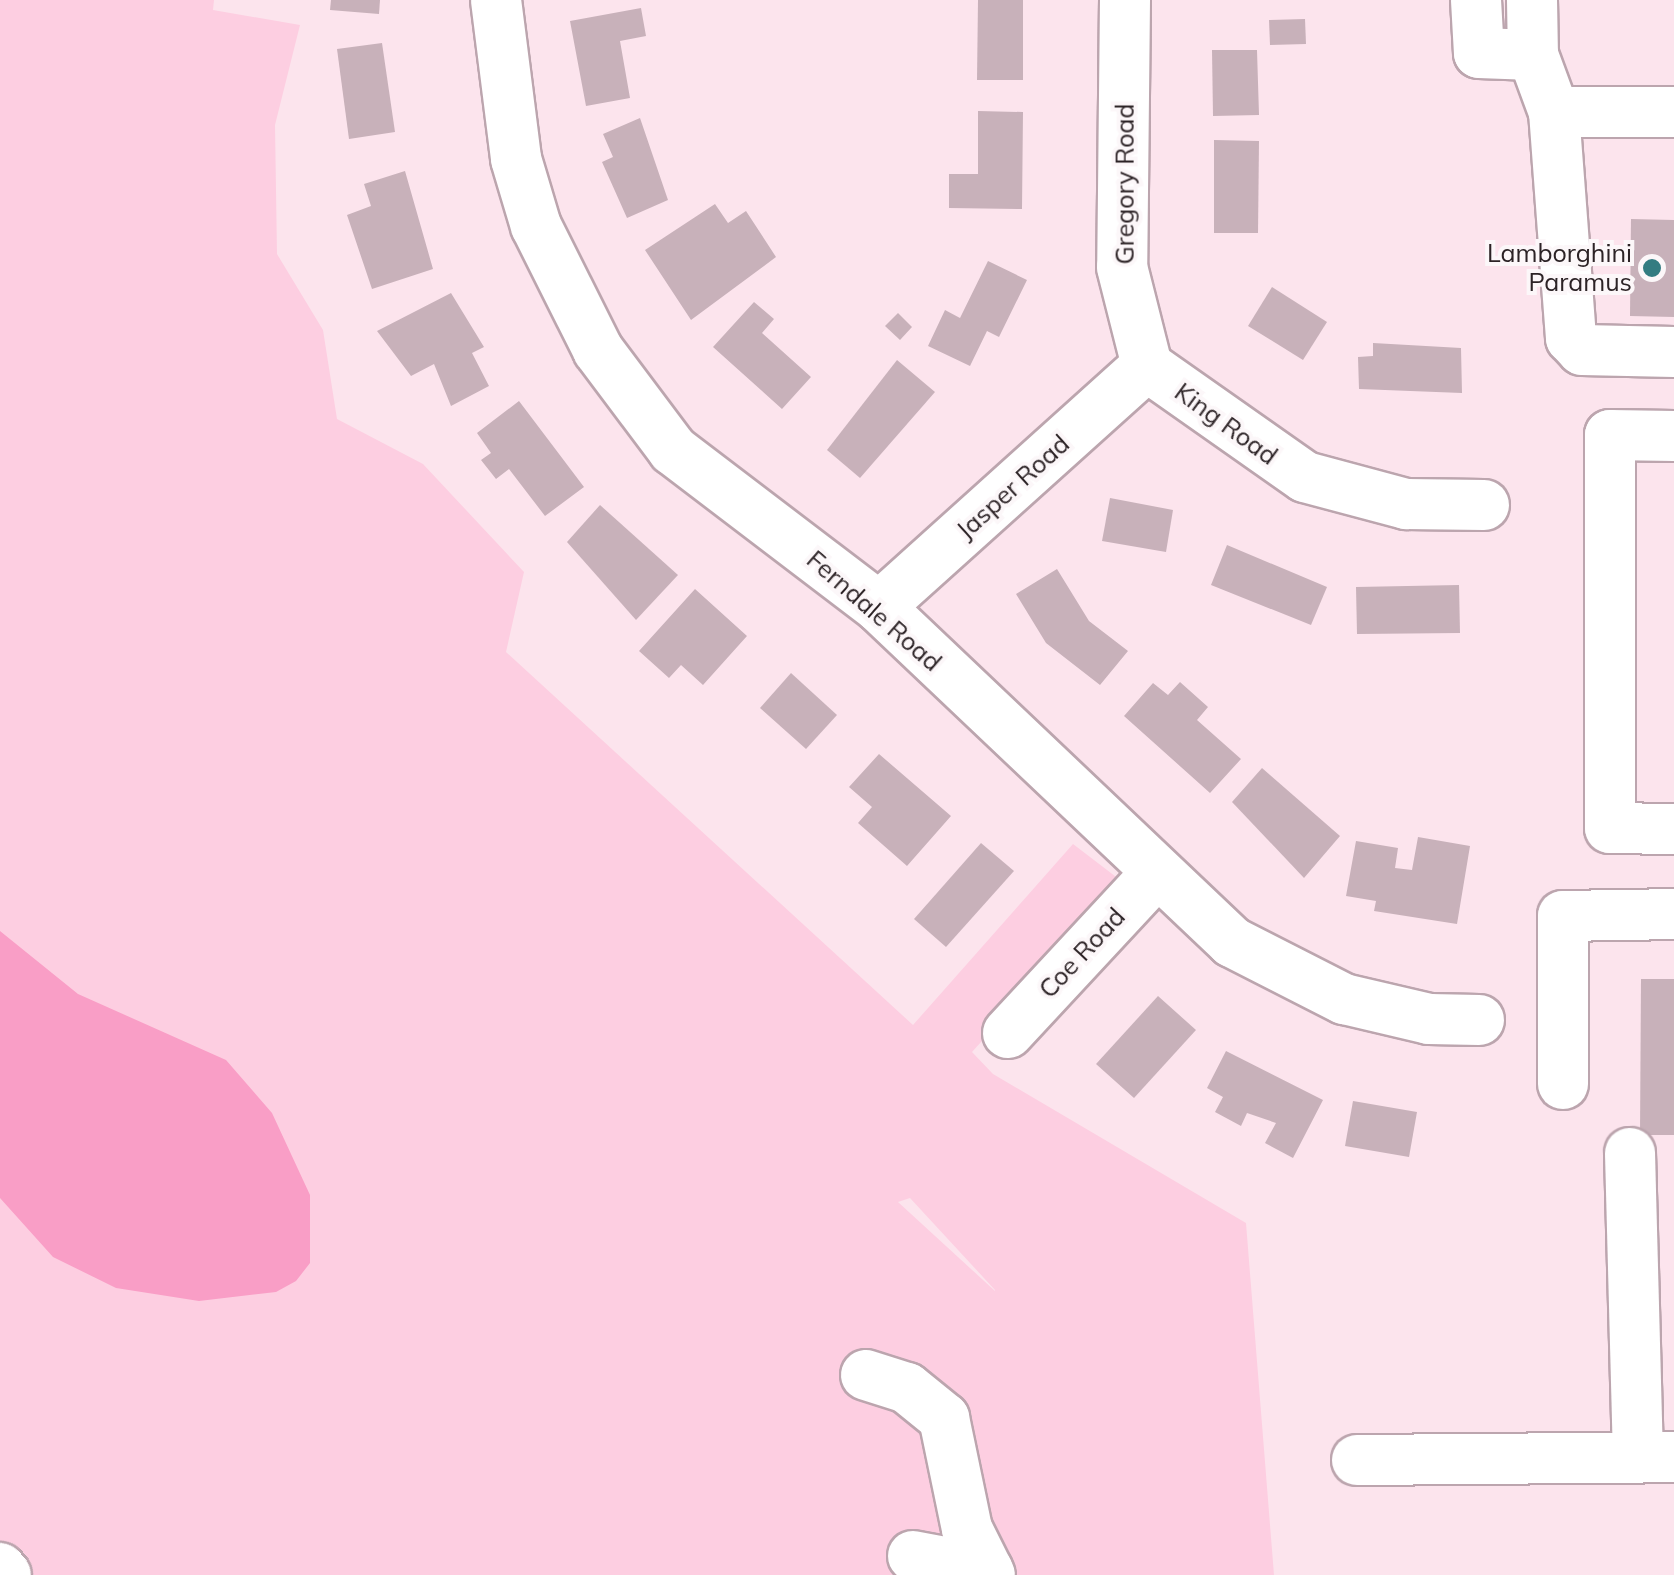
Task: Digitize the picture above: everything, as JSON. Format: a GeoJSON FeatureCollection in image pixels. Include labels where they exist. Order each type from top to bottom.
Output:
{"type":"FeatureCollection","features":[{"type":"Feature","properties":{"kind":"street","name":"Ferndale Road"},"geometry":{"type":"LineString","coordinates":[[496,0],[526,192],[598,350],[673,450],[879,608],[1156,874],[1284,974],[1395,1012],[1479,1020]]}},
{"type":"Feature","properties":{"kind":"street","name":"Gregory Road"},"geometry":{"type":"LineString","coordinates":[[1125,0],[1122,267],[1147,366]]}},
{"type":"Feature","properties":{"kind":"street"},"geometry":{"type":"LineString","coordinates":[[1476,0],[1479,54],[1534,55]]}},
{"type":"Feature","properties":{"kind":"street"},"geometry":{"type":"LineString","coordinates":[[1532,0],[1534,55],[1554,112],[1571,338],[1582,350],[1674,352]]}},
{"type":"Feature","properties":{"kind":"street"},"geometry":{"type":"LineString","coordinates":[[1554,112],[1674,112]]}},
{"type":"Feature","properties":{"kind":"street","name":"Jasper Road"},"geometry":{"type":"LineString","coordinates":[[879,608],[1147,366]]}},
{"type":"Feature","properties":{"kind":"street","name":"King Road"},"geometry":{"type":"LineString","coordinates":[[1147,366],[1305,477],[1406,504],[1484,505]]}},
{"type":"Feature","properties":{"kind":"street"},"geometry":{"type":"LineString","coordinates":[[1674,436],[1610,435],[1610,828],[1674,829]]}},
{"type":"Feature","properties":{"kind":"street","name":"Coe Road"},"geometry":{"type":"LineString","coordinates":[[1008,1033],[1156,874]]}},
{"type":"Feature","properties":{"kind":"street"},"geometry":{"type":"LineString","coordinates":[[1563,1084],[1564,916],[1674,914]]}},
{"type":"Feature","properties":{"kind":"street"},"geometry":{"type":"LineString","coordinates":[[1356,1460],[1656,1457],[1630,1153]]}},
{"type":"Feature","properties":{"kind":"street"},"geometry":{"type":"LineString","coordinates":[[866,1375],[908,1388],[944,1418],[967,1529],[989,1573]]}},
{"type":"Feature","properties":{"kind":"street"},"geometry":{"type":"LineString","coordinates":[[913,1556],[989,1573]]}},
{"type":"Feature","properties":{"kind":"street"},"geometry":{"type":"LineString","coordinates":[[0,1568],[6,1575]]}},
{"type":"Feature","properties":{"kind":"shaded area"},"geometry":{"type":"Polygon","coordinates":[[[0,0],[214,0],[213,10],[300,25],[275,125],[277,254],[323,330],[337,419],[423,464],[524,572],[506,652],[913,1025],[1073,844],[1124,883],[972,1052],[993,1074],[1246,1223],[1274,1575],[0,1575],[0,0]],[[910,1198],[898,1202],[995,1291],[910,1198]]]}},
{"type":"Feature","properties":{"kind":"shaded area"},"geometry":{"type":"Polygon","coordinates":[[[0,931],[78,994],[226,1060],[272,1113],[310,1195],[310,1263],[296,1281],[276,1292],[199,1301],[116,1288],[53,1257],[0,1198],[0,931]]]}},
{"type":"Feature","properties":{"kind":"building"},"geometry":{"type":"Polygon","coordinates":[[[331,0],[380,0],[379,14],[330,10],[331,0]]]}},
{"type":"Feature","properties":{"kind":"building"},"geometry":{"type":"Polygon","coordinates":[[[978,0],[1023,0],[1023,80],[977,80],[978,0]]]}},
{"type":"Feature","properties":{"kind":"building"},"geometry":{"type":"Polygon","coordinates":[[[641,8],[646,36],[620,41],[630,98],[586,106],[570,21],[641,8]]]}},
{"type":"Feature","properties":{"kind":"building"},"geometry":{"type":"Polygon","coordinates":[[[1305,19],[1306,44],[1270,45],[1269,20],[1305,19]]]}},
{"type":"Feature","properties":{"kind":"building"},"geometry":{"type":"Polygon","coordinates":[[[382,43],[395,132],[349,139],[337,49],[382,43]]]}},
{"type":"Feature","properties":{"kind":"building"},"geometry":{"type":"Polygon","coordinates":[[[1212,50],[1257,50],[1259,115],[1213,116],[1212,50]]]}},
{"type":"Feature","properties":{"kind":"building"},"geometry":{"type":"Polygon","coordinates":[[[978,111],[1023,112],[1022,209],[949,208],[949,174],[978,174],[978,111]]]}},
{"type":"Feature","properties":{"kind":"building"},"geometry":{"type":"Polygon","coordinates":[[[640,118],[668,200],[627,218],[602,162],[613,157],[603,134],[640,118]]]}},
{"type":"Feature","properties":{"kind":"building"},"geometry":{"type":"Polygon","coordinates":[[[1214,140],[1259,141],[1258,233],[1214,233],[1214,140]]]}},
{"type":"Feature","properties":{"kind":"building"},"geometry":{"type":"Polygon","coordinates":[[[405,171],[433,269],[372,289],[347,215],[371,206],[364,184],[405,171]]]}},
{"type":"Feature","properties":{"kind":"building"},"geometry":{"type":"Polygon","coordinates":[[[715,204],[728,223],[746,211],[776,257],[691,320],[645,250],[715,204]]]}},
{"type":"Feature","properties":{"kind":"building","name":"Lamborghini Paramus"},"geometry":{"type":"Polygon","coordinates":[[[1631,219],[1674,220],[1674,317],[1630,316],[1631,219]]]}},
{"type":"Feature","properties":{"kind":"building"},"geometry":{"type":"Polygon","coordinates":[[[988,261],[1027,280],[999,337],[987,331],[970,366],[928,346],[945,310],[960,318],[988,261]]]}},
{"type":"Feature","properties":{"kind":"building"},"geometry":{"type":"Polygon","coordinates":[[[1272,287],[1327,322],[1303,360],[1248,326],[1272,287]]]}},
{"type":"Feature","properties":{"kind":"building"},"geometry":{"type":"Polygon","coordinates":[[[451,293],[484,347],[472,353],[489,386],[451,406],[434,364],[411,376],[377,331],[451,293]]]}},
{"type":"Feature","properties":{"kind":"building"},"geometry":{"type":"Polygon","coordinates":[[[754,302],[774,319],[762,333],[811,377],[782,409],[713,347],[754,302]]]}},
{"type":"Feature","properties":{"kind":"building"},"geometry":{"type":"Polygon","coordinates":[[[898,313],[912,327],[900,340],[885,326],[898,313]]]}},
{"type":"Feature","properties":{"kind":"building"},"geometry":{"type":"Polygon","coordinates":[[[1373,343],[1461,348],[1462,393],[1359,389],[1358,357],[1373,356],[1373,343]]]}},
{"type":"Feature","properties":{"kind":"building"},"geometry":{"type":"Polygon","coordinates":[[[897,360],[935,392],[860,478],[827,450],[897,360]]]}},
{"type":"Feature","properties":{"kind":"building"},"geometry":{"type":"Polygon","coordinates":[[[519,401],[584,487],[545,516],[509,469],[496,479],[481,460],[491,453],[477,433],[519,401]]]}},
{"type":"Feature","properties":{"kind":"building"},"geometry":{"type":"Polygon","coordinates":[[[1110,498],[1173,510],[1166,552],[1102,541],[1110,498]]]}},
{"type":"Feature","properties":{"kind":"building"},"geometry":{"type":"Polygon","coordinates":[[[600,505],[678,575],[636,620],[567,542],[600,505]]]}},
{"type":"Feature","properties":{"kind":"building"},"geometry":{"type":"Polygon","coordinates":[[[1227,545],[1327,587],[1311,625],[1211,585],[1227,545]]]}},
{"type":"Feature","properties":{"kind":"building"},"geometry":{"type":"Polygon","coordinates":[[[1057,569],[1089,621],[1128,651],[1100,685],[1046,643],[1016,594],[1057,569]]]}},
{"type":"Feature","properties":{"kind":"building"},"geometry":{"type":"Polygon","coordinates":[[[1459,585],[1460,633],[1357,634],[1356,587],[1459,585]]]}},
{"type":"Feature","properties":{"kind":"building"},"geometry":{"type":"Polygon","coordinates":[[[695,589],[747,636],[703,685],[681,665],[669,678],[639,651],[695,589]]]}},
{"type":"Feature","properties":{"kind":"building"},"geometry":{"type":"Polygon","coordinates":[[[791,673],[837,715],[806,749],[760,708],[791,673]]]}},
{"type":"Feature","properties":{"kind":"building"},"geometry":{"type":"Polygon","coordinates":[[[1180,682],[1208,707],[1197,720],[1241,759],[1210,793],[1124,716],[1153,683],[1168,695],[1180,682]]]}},
{"type":"Feature","properties":{"kind":"building"},"geometry":{"type":"Polygon","coordinates":[[[879,754],[951,816],[907,866],[858,823],[872,807],[849,787],[879,754]]]}},
{"type":"Feature","properties":{"kind":"building"},"geometry":{"type":"Polygon","coordinates":[[[1262,768],[1340,836],[1304,878],[1232,802],[1262,768]]]}},
{"type":"Feature","properties":{"kind":"building"},"geometry":{"type":"Polygon","coordinates":[[[1418,837],[1470,846],[1457,924],[1374,911],[1376,901],[1346,896],[1356,841],[1398,848],[1395,868],[1412,870],[1418,837]]]}},
{"type":"Feature","properties":{"kind":"building"},"geometry":{"type":"Polygon","coordinates":[[[981,843],[1014,871],[946,947],[914,919],[981,843]]]}},
{"type":"Feature","properties":{"kind":"building"},"geometry":{"type":"Polygon","coordinates":[[[1641,979],[1674,979],[1674,1135],[1640,1135],[1641,979]]]}},
{"type":"Feature","properties":{"kind":"building"},"geometry":{"type":"Polygon","coordinates":[[[1158,996],[1196,1030],[1134,1098],[1096,1064],[1158,996]]]}},
{"type":"Feature","properties":{"kind":"building"},"geometry":{"type":"Polygon","coordinates":[[[1226,1051],[1323,1100],[1293,1158],[1265,1143],[1276,1123],[1247,1113],[1241,1126],[1215,1112],[1223,1097],[1207,1088],[1226,1051]]]}},
{"type":"Feature","properties":{"kind":"building"},"geometry":{"type":"Polygon","coordinates":[[[1353,1101],[1417,1112],[1409,1157],[1345,1146],[1353,1101]]]}},
{"type":"Feature","properties":{"kind":"place","name":"Lamborghini Paramus"},"geometry":{"type":"Point","coordinates":[1652,268]}}]}
